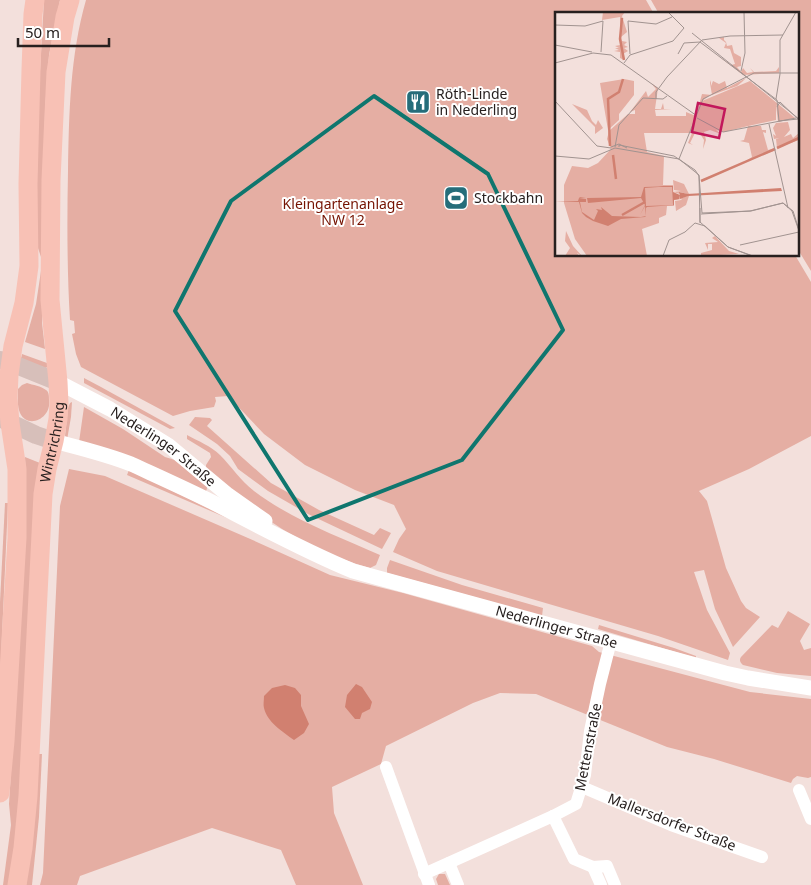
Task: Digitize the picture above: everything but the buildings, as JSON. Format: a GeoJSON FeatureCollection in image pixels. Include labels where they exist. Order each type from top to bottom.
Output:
{"type":"FeatureCollection","features":[{"type":"Feature","properties":{"kind":"main road","name":"Wintrichring"},"geometry":{"type":"LineString","coordinates":[[0,793],[5,741],[17,538],[17,475],[5,421],[8,398],[5,361],[15,336],[24,303],[29,266],[28,184],[35,0]]}},
{"type":"Feature","properties":{"kind":"main road","name":"Wintrichring"},"geometry":{"type":"LineString","coordinates":[[17,885],[28,796],[45,480],[58,419],[58,382],[50,300],[51,180],[56,72],[65,17],[70,0]]}},
{"type":"Feature","properties":{"kind":"main road","name":"Nederlinger Straße"},"geometry":{"type":"LineString","coordinates":[[5,361],[58,382]]}},
{"type":"Feature","properties":{"kind":"main road"},"geometry":{"type":"LineString","coordinates":[[5,421],[36,435],[54,440]]}},
{"type":"Feature","properties":{"kind":"street","name":"Nederlinger Straße"},"geometry":{"type":"LineString","coordinates":[[58,382],[110,408],[168,445],[228,495],[305,549]]}},
{"type":"Feature","properties":{"kind":"street","name":"Nederlinger Straße"},"geometry":{"type":"LineString","coordinates":[[54,440],[129,463],[210,501],[329,561],[377,578],[740,677],[811,688]]}},
{"type":"Feature","properties":{"kind":"street","name":"Mettenstraße"},"geometry":{"type":"LineString","coordinates":[[427,879],[449,863],[576,804],[585,775],[592,722],[611,641]]}},
{"type":"Feature","properties":{"kind":"street"},"geometry":{"type":"LineString","coordinates":[[386,767],[427,879]]}},
{"type":"Feature","properties":{"kind":"street","name":"Mallersdorfer Straße"},"geometry":{"type":"LineString","coordinates":[[582,787],[671,825],[762,857]]}},
{"type":"Feature","properties":{"kind":"street"},"geometry":{"type":"LineString","coordinates":[[799,790],[811,819]]}},
{"type":"Feature","properties":{"kind":"street"},"geometry":{"type":"LineString","coordinates":[[553,816],[574,859],[593,866],[607,866],[615,885]]}},
{"type":"Feature","properties":{"kind":"street"},"geometry":{"type":"LineString","coordinates":[[449,863],[458,885]]}},
{"type":"Feature","properties":{"kind":"street"},"geometry":{"type":"LineString","coordinates":[[593,866],[601,885]]}},
{"type":"Feature","properties":{"kind":"highlighted area"},"geometry":{"type":"Polygon","coordinates":[[[374,96],[488,174],[563,330],[462,460],[308,520],[175,311],[231,201],[374,96]]]}},
{"type":"Feature","properties":{"kind":"green space"},"geometry":{"type":"Polygon","coordinates":[[[44,0],[60,0],[49,55],[45,110],[42,323],[45,349],[25,342],[36,304],[41,271],[41,257],[37,245],[37,175],[44,0]]]}},
{"type":"Feature","properties":{"kind":"green space","name":"Kleingartenanlage NW 12"},"geometry":{"type":"Polygon","coordinates":[[[86,0],[646,0],[653,12],[555,12],[555,256],[796,256],[811,282],[811,436],[749,469],[699,491],[707,501],[726,568],[741,601],[746,608],[760,617],[733,647],[715,609],[704,570],[694,572],[707,610],[730,653],[728,660],[658,636],[437,571],[393,552],[406,529],[394,505],[355,490],[305,465],[264,434],[228,396],[215,397],[214,407],[173,416],[81,367],[72,334],[75,333],[74,321],[70,320],[68,190],[71,85],[86,0]]]}},
{"type":"Feature","properties":{"kind":"green space"},"geometry":{"type":"Polygon","coordinates":[[[651,0],[811,0],[811,271],[798,250],[798,12],[658,12],[651,0]]]}},
{"type":"Feature","properties":{"kind":"green space"},"geometry":{"type":"Polygon","coordinates":[[[22,354],[47,363],[47,367],[21,359],[22,354]]]}},
{"type":"Feature","properties":{"kind":"green space"},"geometry":{"type":"Polygon","coordinates":[[[84,378],[175,428],[170,429],[84,383],[84,378]]]}},
{"type":"Feature","properties":{"kind":"green space"},"geometry":{"type":"Polygon","coordinates":[[[27,383],[44,389],[49,394],[47,412],[39,420],[28,421],[20,413],[18,407],[18,389],[27,383]]]}},
{"type":"Feature","properties":{"kind":"green space"},"geometry":{"type":"Polygon","coordinates":[[[72,402],[67,440],[65,436],[68,408],[72,402]]]}},
{"type":"Feature","properties":{"kind":"green space"},"geometry":{"type":"Polygon","coordinates":[[[84,407],[123,429],[165,457],[175,460],[206,484],[206,491],[79,442],[84,407]]]}},
{"type":"Feature","properties":{"kind":"green space"},"geometry":{"type":"Polygon","coordinates":[[[195,417],[210,418],[212,420],[207,426],[271,483],[319,510],[374,535],[380,528],[391,533],[382,549],[308,514],[268,491],[238,469],[230,456],[217,444],[189,425],[195,417]]]}},
{"type":"Feature","properties":{"kind":"green space"},"geometry":{"type":"Polygon","coordinates":[[[187,435],[209,446],[249,487],[268,501],[315,526],[380,555],[376,565],[370,568],[325,552],[269,520],[206,468],[211,457],[210,453],[187,439],[187,435]]]}},
{"type":"Feature","properties":{"kind":"green space"},"geometry":{"type":"Polygon","coordinates":[[[25,457],[40,463],[19,811],[9,885],[3,885],[11,825],[9,804],[23,577],[25,457]]]}},
{"type":"Feature","properties":{"kind":"green space"},"geometry":{"type":"Polygon","coordinates":[[[69,469],[105,476],[330,575],[403,593],[592,646],[599,652],[750,692],[811,699],[811,777],[797,776],[791,783],[714,759],[667,747],[536,694],[500,693],[473,703],[386,746],[381,764],[332,787],[334,813],[363,885],[296,885],[281,850],[212,828],[80,876],[77,885],[40,885],[43,873],[60,506],[69,469]]]}},
{"type":"Feature","properties":{"kind":"green space"},"geometry":{"type":"Polygon","coordinates":[[[129,470],[248,527],[127,475],[129,470]]]}},
{"type":"Feature","properties":{"kind":"green space"},"geometry":{"type":"Polygon","coordinates":[[[5,503],[8,503],[0,680],[0,602],[5,503]]]}},
{"type":"Feature","properties":{"kind":"green space"},"geometry":{"type":"Polygon","coordinates":[[[390,560],[462,585],[543,608],[542,616],[387,573],[390,560]]]}},
{"type":"Feature","properties":{"kind":"green space"},"geometry":{"type":"Polygon","coordinates":[[[788,611],[810,624],[800,641],[804,650],[811,648],[811,676],[777,673],[743,665],[740,661],[741,657],[772,625],[778,628],[788,611]]]}},
{"type":"Feature","properties":{"kind":"green space"},"geometry":{"type":"Polygon","coordinates":[[[599,625],[674,648],[696,656],[696,658],[598,629],[599,625]]]}},
{"type":"Feature","properties":{"kind":"green space"},"geometry":{"type":"Polygon","coordinates":[[[39,754],[42,754],[39,817],[32,885],[26,885],[39,754]]]}},
{"type":"Feature","properties":{"kind":"green space"},"geometry":{"type":"Polygon","coordinates":[[[439,874],[445,874],[450,885],[438,885],[436,879],[439,874]]]}},
{"type":"Feature","properties":{"kind":"shaded area"},"geometry":{"type":"Polygon","coordinates":[[[356,684],[362,687],[372,702],[370,709],[362,713],[360,719],[355,719],[345,707],[347,695],[356,684]]]}},
{"type":"Feature","properties":{"kind":"shaded area"},"geometry":{"type":"Polygon","coordinates":[[[285,685],[295,688],[301,695],[301,706],[309,724],[304,733],[294,740],[268,718],[264,707],[264,696],[272,688],[285,685]]]}},
{"type":"Feature","properties":{"kind":"place","name":"Röth-Linde in Nederling"},"geometry":{"type":"Point","coordinates":[418,102]}},
{"type":"Feature","properties":{"kind":"place","name":"Stockbahn"},"geometry":{"type":"Point","coordinates":[456,198]}}]}
